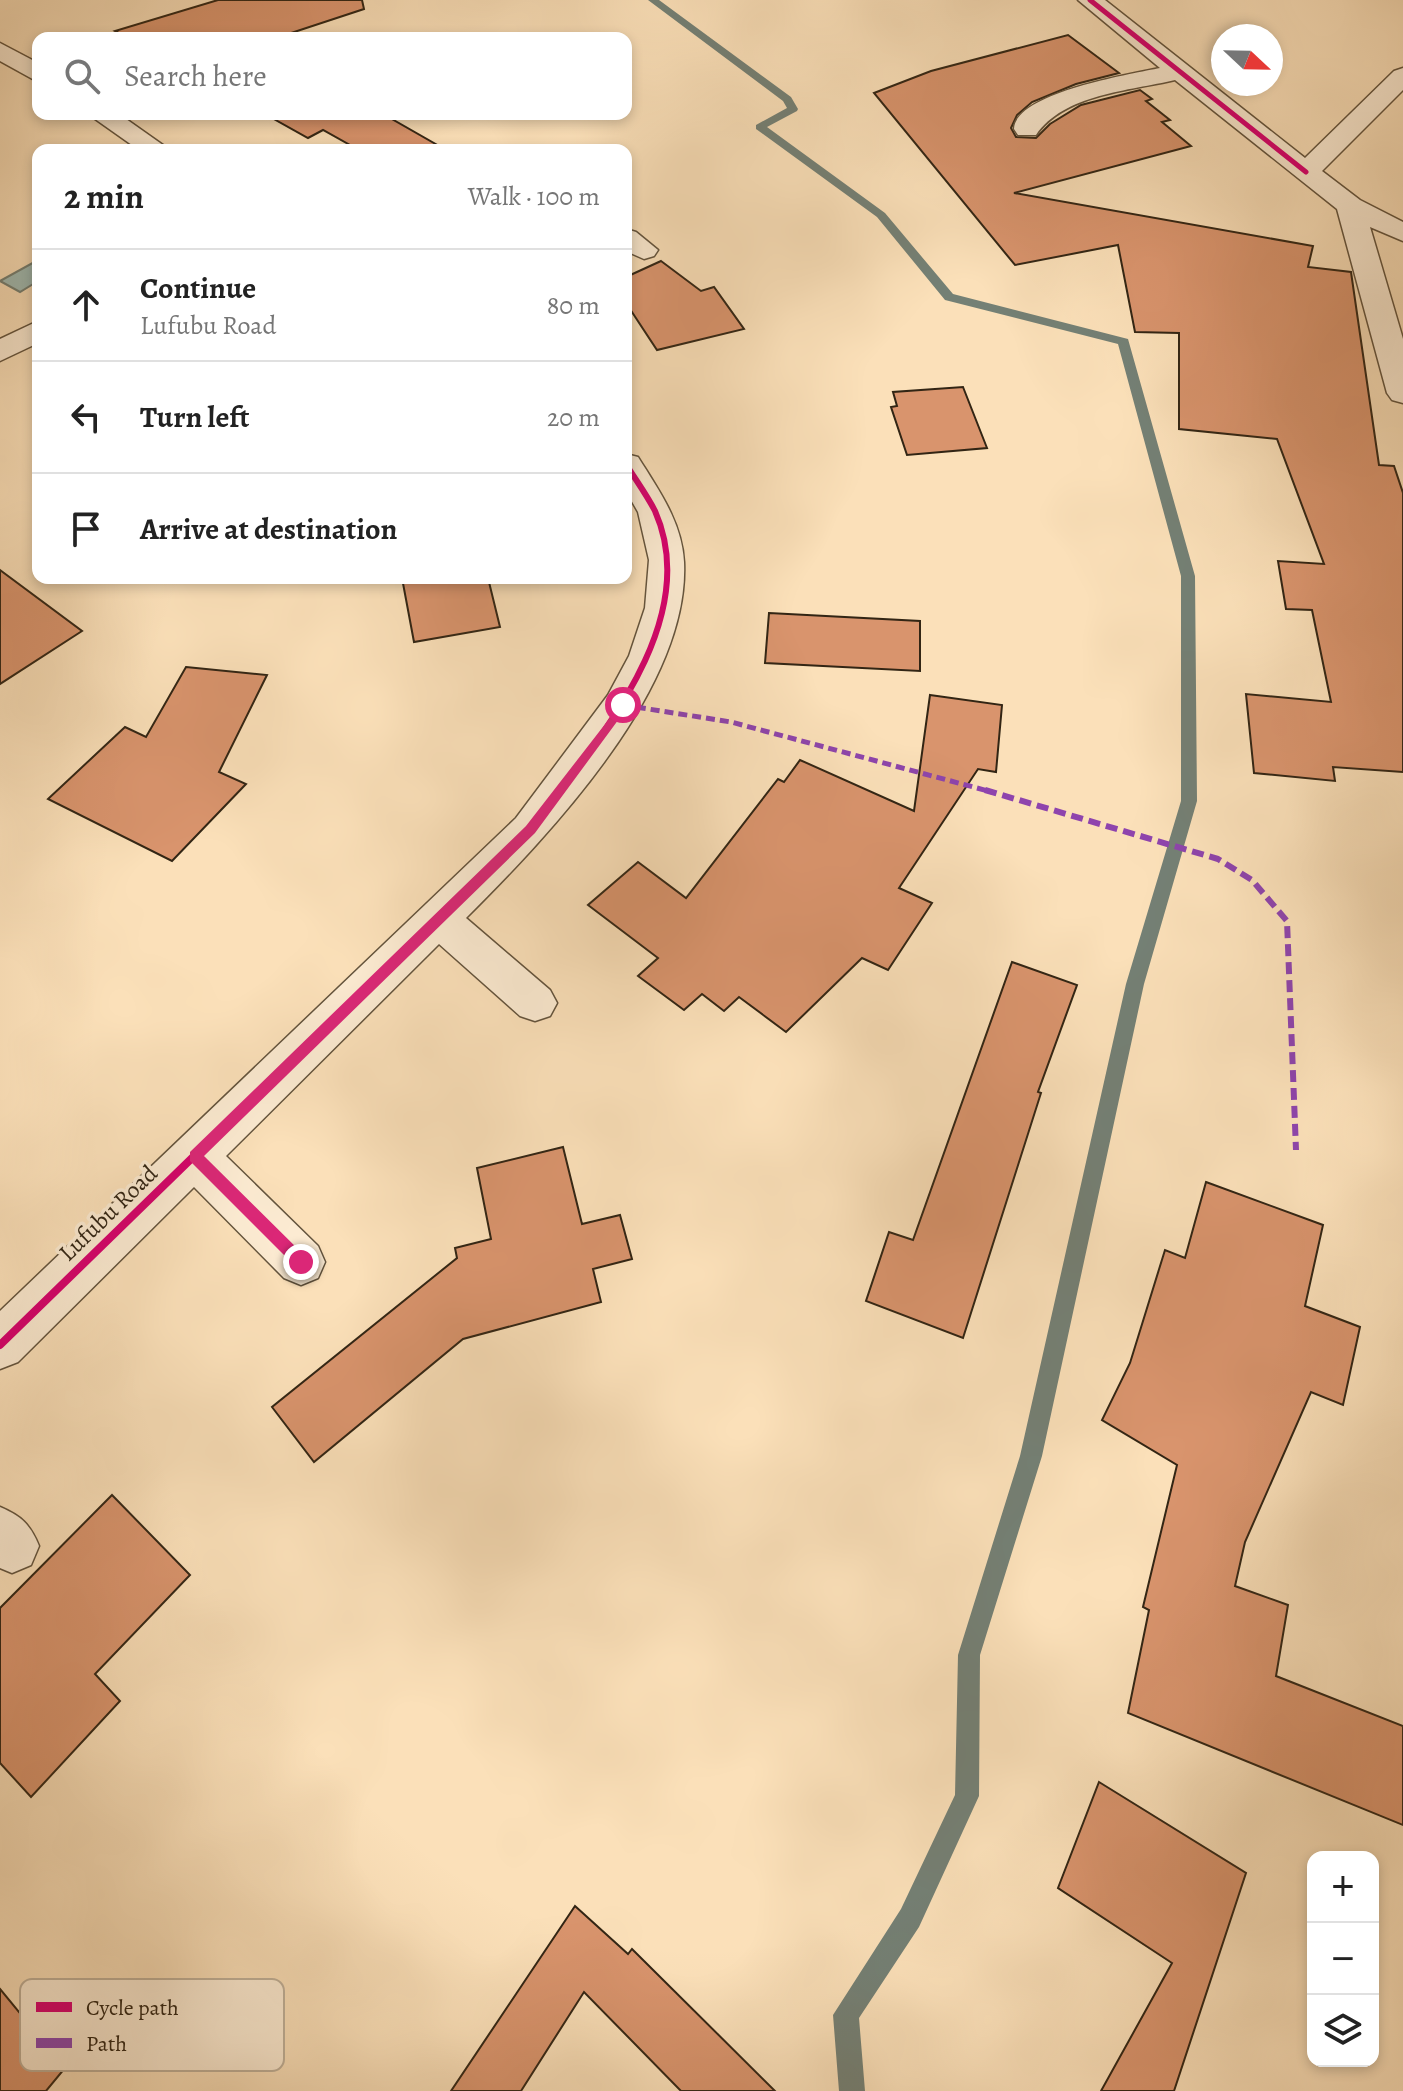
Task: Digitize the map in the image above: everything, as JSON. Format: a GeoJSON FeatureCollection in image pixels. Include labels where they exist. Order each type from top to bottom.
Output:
{"type":"FeatureCollection","features":[{"type":"Feature","properties":{"kind":"street"},"geometry":{"type":"LineString","coordinates":[[1090,0],[1350,206],[1403,233]]}},
{"type":"Feature","properties":{"kind":"street"},"geometry":{"type":"LineString","coordinates":[[0,50],[32,70]]}},
{"type":"Feature","properties":{"kind":"street"},"geometry":{"type":"LineString","coordinates":[[1027,129],[1027,123],[1035,114],[1068,98],[1180,71]]}},
{"type":"Feature","properties":{"kind":"street"},"geometry":{"type":"LineString","coordinates":[[1306,172],[1403,76]]}},
{"type":"Feature","properties":{"kind":"street"},"geometry":{"type":"LineString","coordinates":[[112,120],[148,144]]}},
{"type":"Feature","properties":{"kind":"street"},"geometry":{"type":"LineString","coordinates":[[1350,206],[1403,393]]}},
{"type":"Feature","properties":{"kind":"street"},"geometry":{"type":"LineString","coordinates":[[0,352],[32,333]]}},
{"type":"Feature","properties":{"kind":"street","name":"Lufubu Road"},"geometry":{"type":"LineString","coordinates":[[0,1345],[540,817],[623,705],[655,641],[670,567],[646,488],[632,471]]}},
{"type":"Feature","properties":{"kind":"street"},"geometry":{"type":"LineString","coordinates":[[439,919],[535,1003]]}},
{"type":"Feature","properties":{"kind":"street"},"geometry":{"type":"LineString","coordinates":[[195,1156],[301,1262]]}},
{"type":"Feature","properties":{"kind":"water"},"geometry":{"type":"Polygon","coordinates":[[[32,263],[32,285],[20,292],[0,281],[32,263]]]}},
{"type":"Feature","properties":{"kind":"building"},"geometry":{"type":"Polygon","coordinates":[[[218,0],[362,0],[364,9],[294,32],[115,31],[218,0]]]}},
{"type":"Feature","properties":{"kind":"building"},"geometry":{"type":"Polygon","coordinates":[[[1068,35],[1119,73],[1076,84],[1032,102],[1017,115],[1011,128],[1016,137],[1036,138],[1050,124],[1081,105],[1140,90],[1152,99],[1146,101],[1170,120],[1162,122],[1191,146],[1014,193],[1313,246],[1308,267],[1351,272],[1379,465],[1394,466],[1403,493],[1403,772],[1333,767],[1335,781],[1254,773],[1246,694],[1331,702],[1312,610],[1286,609],[1278,561],[1324,564],[1277,439],[1179,429],[1179,333],[1135,332],[1118,245],[1015,265],[874,93],[931,71],[1068,35]]]}},
{"type":"Feature","properties":{"kind":"building"},"geometry":{"type":"Polygon","coordinates":[[[276,120],[394,120],[436,144],[348,144],[323,130],[308,138],[276,120]]]}},
{"type":"Feature","properties":{"kind":"building"},"geometry":{"type":"Polygon","coordinates":[[[661,261],[701,291],[714,287],[744,329],[657,350],[632,312],[632,274],[661,261]]]}},
{"type":"Feature","properties":{"kind":"building"},"geometry":{"type":"Polygon","coordinates":[[[963,387],[987,448],[907,455],[891,407],[897,406],[893,392],[963,387]]]}},
{"type":"Feature","properties":{"kind":"building"},"geometry":{"type":"Polygon","coordinates":[[[0,570],[82,631],[0,684],[0,570]]]}},
{"type":"Feature","properties":{"kind":"building"},"geometry":{"type":"Polygon","coordinates":[[[403,584],[489,584],[500,627],[414,642],[403,584]]]}},
{"type":"Feature","properties":{"kind":"building"},"geometry":{"type":"Polygon","coordinates":[[[769,613],[920,621],[920,671],[765,663],[769,613]]]}},
{"type":"Feature","properties":{"kind":"building"},"geometry":{"type":"Polygon","coordinates":[[[186,667],[267,675],[219,772],[246,784],[172,861],[48,799],[125,727],[146,737],[186,667]]]}},
{"type":"Feature","properties":{"kind":"building"},"geometry":{"type":"Polygon","coordinates":[[[930,695],[1002,705],[996,772],[978,769],[899,888],[932,903],[888,970],[862,958],[786,1032],[739,997],[724,1011],[702,994],[684,1010],[638,976],[658,958],[588,905],[638,862],[686,898],[778,779],[784,782],[800,760],[914,811],[930,695]]]}},
{"type":"Feature","properties":{"kind":"building"},"geometry":{"type":"Polygon","coordinates":[[[1012,962],[1077,985],[1038,1092],[1041,1093],[963,1338],[866,1301],[889,1232],[913,1240],[1012,962]]]}},
{"type":"Feature","properties":{"kind":"building"},"geometry":{"type":"Polygon","coordinates":[[[563,1147],[582,1224],[620,1215],[632,1259],[593,1269],[601,1302],[463,1339],[314,1462],[272,1407],[457,1258],[455,1248],[491,1239],[477,1168],[563,1147]]]}},
{"type":"Feature","properties":{"kind":"building"},"geometry":{"type":"Polygon","coordinates":[[[1206,1182],[1323,1225],[1305,1306],[1360,1327],[1343,1405],[1311,1392],[1245,1542],[1235,1586],[1288,1605],[1276,1676],[1403,1726],[1403,1825],[1128,1713],[1149,1610],[1143,1607],[1177,1465],[1102,1420],[1130,1363],[1165,1250],[1185,1258],[1206,1182]]]}},
{"type":"Feature","properties":{"kind":"building"},"geometry":{"type":"Polygon","coordinates":[[[112,1495],[190,1575],[95,1674],[120,1701],[31,1797],[0,1763],[0,1608],[112,1495]]]}},
{"type":"Feature","properties":{"kind":"building"},"geometry":{"type":"Polygon","coordinates":[[[1099,1782],[1246,1873],[1174,2091],[1101,2091],[1172,1963],[1058,1888],[1099,1782]]]}},
{"type":"Feature","properties":{"kind":"building"},"geometry":{"type":"Polygon","coordinates":[[[575,1906],[628,1954],[632,1949],[775,2091],[681,2091],[584,1992],[521,2091],[451,2091],[575,1906]]]}},
{"type":"Feature","properties":{"kind":"building"},"geometry":{"type":"Polygon","coordinates":[[[0,1989],[20,2013],[20,2071],[63,2071],[46,2091],[0,2091],[0,1989]]]}},
{"type":"Feature","properties":{"kind":"waterway"},"geometry":{"type":"LineString","coordinates":[[653,0],[787,99],[793,109],[760,127],[881,215],[949,297],[1124,342],[1188,576],[1189,801],[1135,984],[1031,1456],[969,1655],[967,1796],[910,1918],[846,2015],[852,2091]]}},
{"type":"Feature","properties":{"kind":"marked path"},"geometry":{"type":"LineString","coordinates":[[623,705],[731,722],[1027,801],[1218,859],[1252,880],[1287,921],[1296,1150]]}},
{"type":"Feature","properties":{"kind":"cycle path"},"geometry":{"type":"LineString","coordinates":[[1090,0],[1306,172]]}},
{"type":"Feature","properties":{"kind":"cycle path"},"geometry":{"type":"LineString","coordinates":[[0,1345],[530,829],[593,747],[623,702],[647,656],[663,608],[666,560],[655,512],[632,474]]}},
{"type":"Feature","properties":{"kind":"route"},"geometry":{"type":"LineString","coordinates":[[301,1262],[195,1156],[530,829],[623,705]]}}]}
